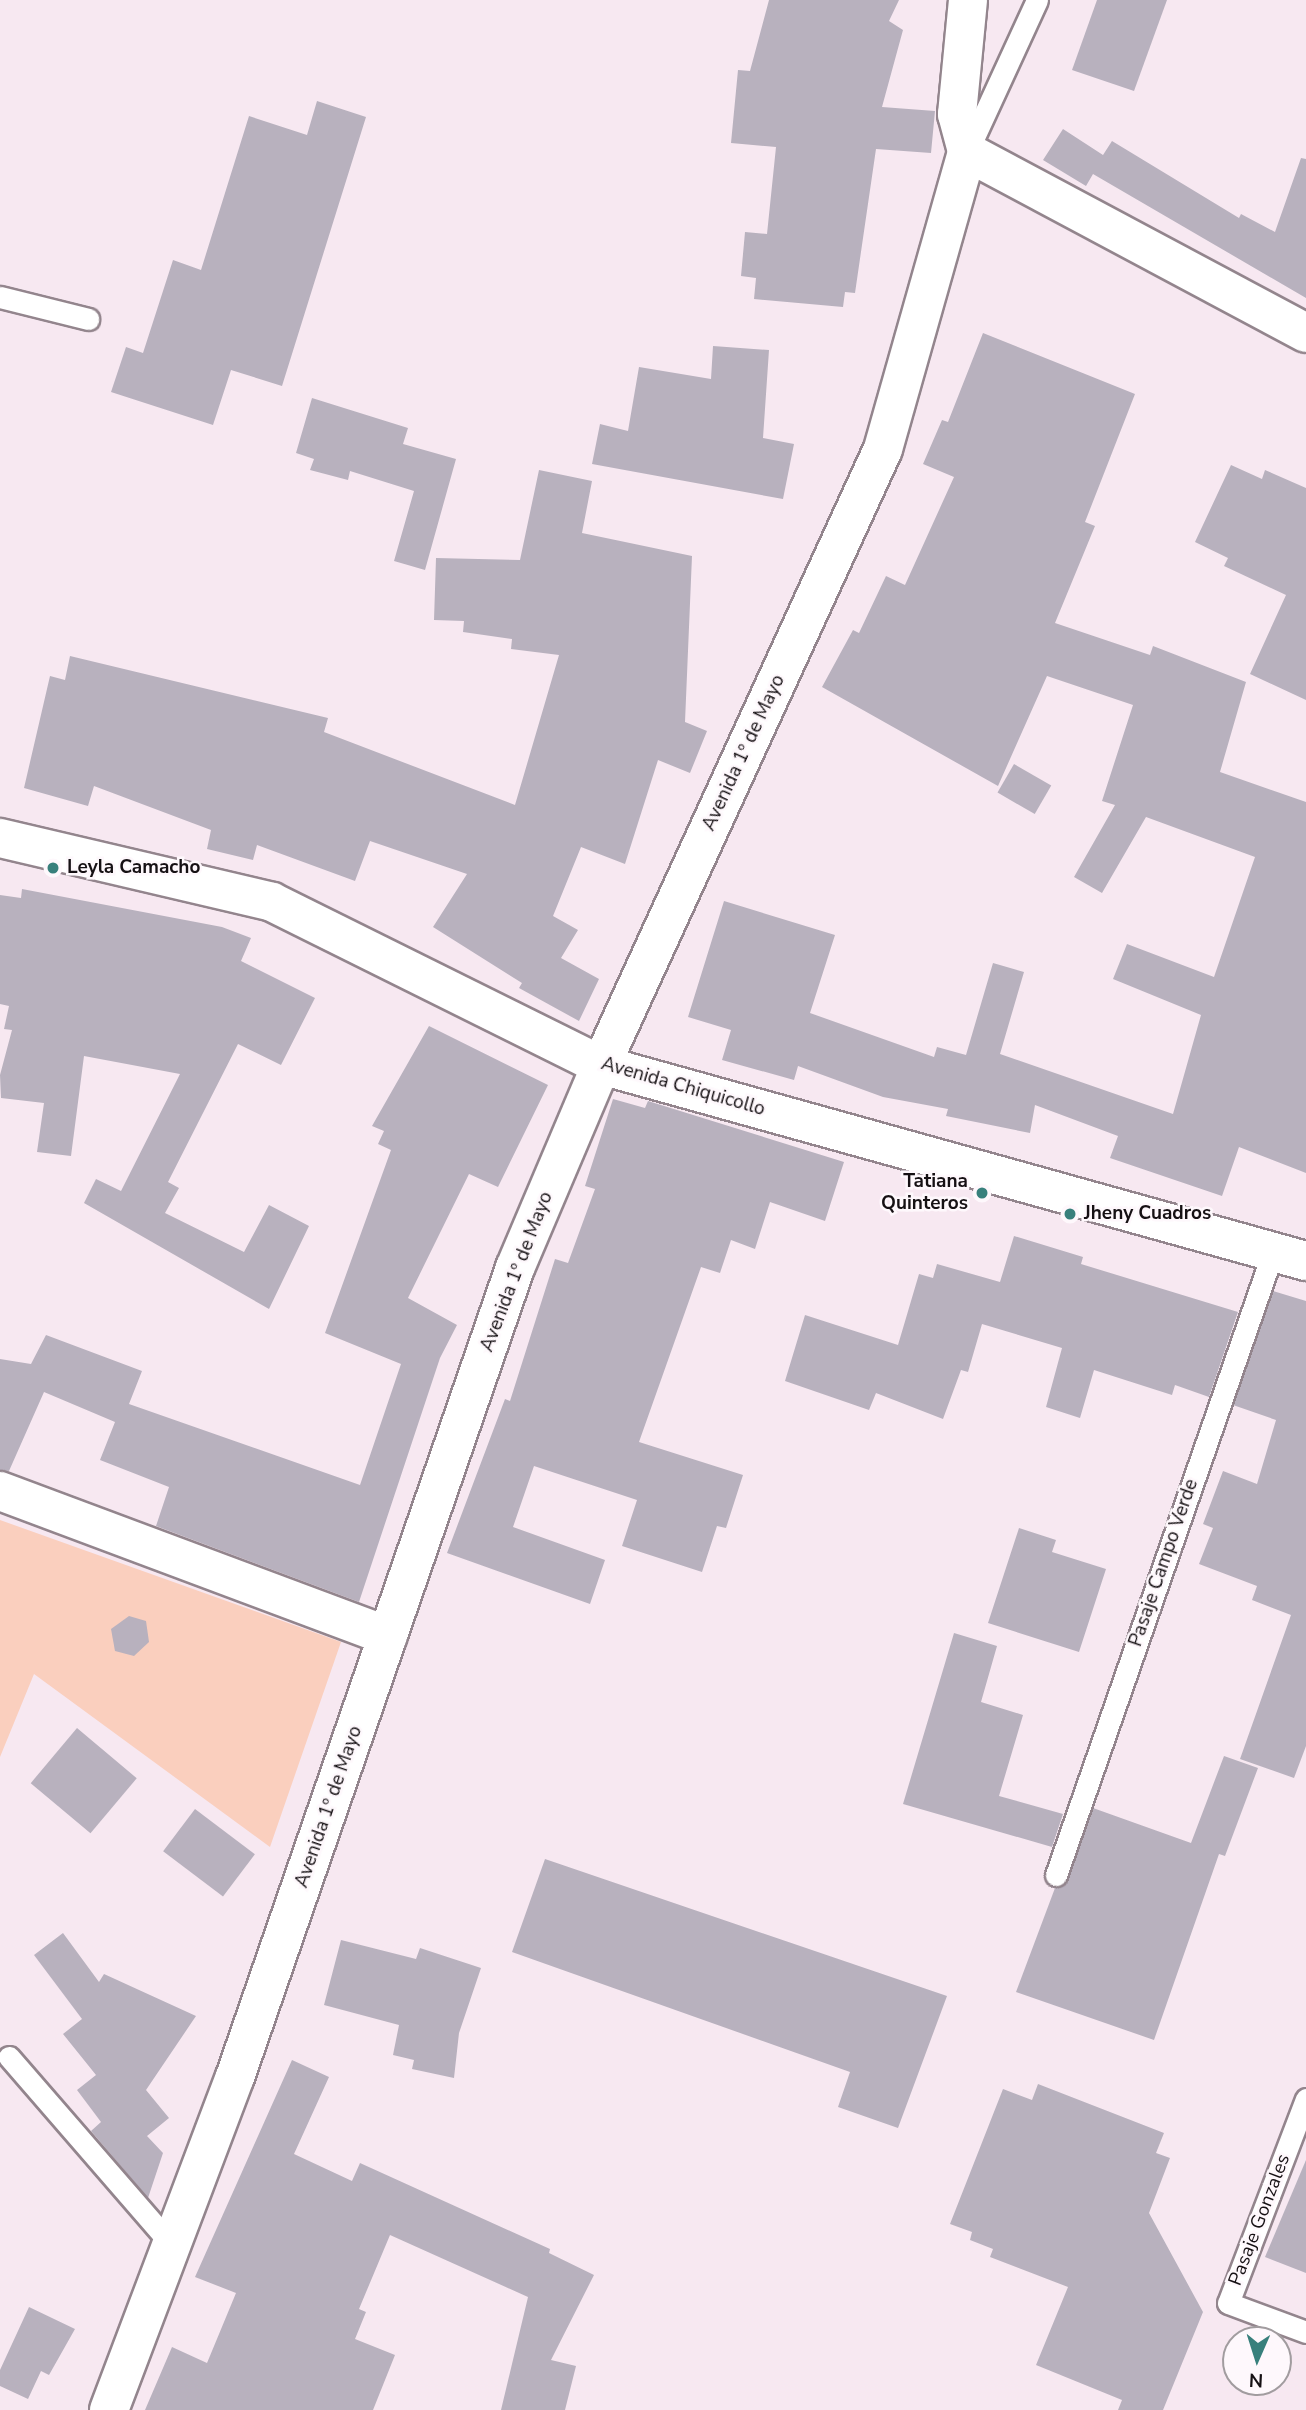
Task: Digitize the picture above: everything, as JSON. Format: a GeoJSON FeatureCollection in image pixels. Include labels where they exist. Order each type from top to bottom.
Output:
{"type":"FeatureCollection","features":[{"type":"Feature","properties":{"kind":"main road"},"geometry":{"type":"LineString","coordinates":[[968,0],[957,114],[967,152],[1306,333]]}},
{"type":"Feature","properties":{"kind":"main road","name":"Avenida 1º de Mayo"},"geometry":{"type":"LineString","coordinates":[[108,2410],[235,2077],[515,1268],[601,1065],[883,449],[967,152]]}},
{"type":"Feature","properties":{"kind":"main road","name":"Avenida Chiquicollo"},"geometry":{"type":"LineString","coordinates":[[0,838],[272,902],[601,1065],[1290,1256]]}},
{"type":"Feature","properties":{"kind":"main road"},"geometry":{"type":"LineString","coordinates":[[0,1491],[388,1636]]}},
{"type":"Feature","properties":{"kind":"lane"},"geometry":{"type":"LineString","coordinates":[[967,152],[1037,0]]}},
{"type":"Feature","properties":{"kind":"lane"},"geometry":{"type":"LineString","coordinates":[[0,298],[88,319]]}},
{"type":"Feature","properties":{"kind":"lane","name":"Pasaje Campo Verde"},"geometry":{"type":"LineString","coordinates":[[1056,1875],[1290,1256]]}},
{"type":"Feature","properties":{"kind":"lane"},"geometry":{"type":"LineString","coordinates":[[9,2057],[170,2243]]}},
{"type":"Feature","properties":{"kind":"lane","name":"Pasaje Gonzales"},"geometry":{"type":"LineString","coordinates":[[1306,2099],[1228,2303],[1306,2332]]}},
{"type":"Feature","properties":{"kind":"shaded area"},"geometry":{"type":"Polygon","coordinates":[[[0,1520],[341,1642],[270,1847],[34,1674],[0,1757],[0,1520]]]}},
{"type":"Feature","properties":{"kind":"building"},"geometry":{"type":"Polygon","coordinates":[[[769,0],[899,0],[889,21],[903,30],[882,107],[935,111],[931,153],[876,149],[855,293],[845,292],[843,307],[754,299],[756,278],[741,276],[745,232],[767,234],[776,147],[731,143],[738,70],[750,71],[769,0]]]}},
{"type":"Feature","properties":{"kind":"building"},"geometry":{"type":"Polygon","coordinates":[[[1097,0],[1167,0],[1134,91],[1072,70],[1097,0]]]}},
{"type":"Feature","properties":{"kind":"building"},"geometry":{"type":"Polygon","coordinates":[[[317,101],[366,117],[282,386],[231,370],[213,425],[111,392],[126,347],[143,353],[173,260],[201,270],[249,116],[307,135],[317,101]]]}},
{"type":"Feature","properties":{"kind":"building"},"geometry":{"type":"Polygon","coordinates":[[[1063,129],[1103,155],[1112,141],[1239,218],[1241,214],[1275,232],[1301,158],[1306,159],[1306,298],[1093,174],[1086,186],[1043,160],[1063,129]]]}},
{"type":"Feature","properties":{"kind":"building"},"geometry":{"type":"Polygon","coordinates":[[[983,333],[1135,394],[1085,522],[1095,526],[1055,623],[1150,655],[1153,646],[1246,682],[1220,772],[1306,802],[1306,1173],[1239,1147],[1222,1196],[1110,1158],[1118,1136],[1035,1105],[1030,1133],[946,1116],[948,1109],[883,1097],[798,1066],[794,1080],[722,1060],[731,1030],[688,1017],[724,901],[835,935],[810,1013],[934,1057],[937,1047],[966,1055],[993,963],[1024,972],[1000,1054],[1173,1114],[1201,1015],[1113,979],[1127,944],[1214,977],[1255,857],[1146,817],[1102,893],[1074,877],[1115,805],[1102,801],[1133,705],[1047,676],[998,786],[822,687],[853,630],[859,633],[886,576],[905,585],[954,477],[923,464],[942,420],[948,422],[983,333]]]}},
{"type":"Feature","properties":{"kind":"building"},"geometry":{"type":"Polygon","coordinates":[[[713,346],[769,350],[763,438],[794,444],[783,499],[592,464],[600,424],[628,431],[639,367],[711,379],[713,346]]]}},
{"type":"Feature","properties":{"kind":"building"},"geometry":{"type":"Polygon","coordinates":[[[312,398],[408,428],[403,444],[456,459],[425,570],[394,561],[414,491],[350,471],[348,480],[310,470],[314,459],[296,453],[312,398]]]}},
{"type":"Feature","properties":{"kind":"building"},"geometry":{"type":"Polygon","coordinates":[[[1231,465],[1262,479],[1265,470],[1306,488],[1306,700],[1250,674],[1286,595],[1224,566],[1228,558],[1195,542],[1231,465]]]}},
{"type":"Feature","properties":{"kind":"building"},"geometry":{"type":"Polygon","coordinates":[[[539,470],[592,481],[582,533],[692,556],[685,722],[707,731],[690,773],[658,760],[625,864],[581,847],[553,916],[578,930],[561,958],[599,979],[579,1021],[519,988],[522,983],[433,927],[467,874],[370,841],[355,881],[257,845],[253,860],[207,849],[211,830],[94,786],[88,806],[24,788],[50,676],[65,680],[70,656],[328,718],[324,732],[515,805],[559,655],[511,649],[512,639],[463,632],[464,621],[434,620],[436,558],[520,560],[539,470]]]}},
{"type":"Feature","properties":{"kind":"building"},"geometry":{"type":"Polygon","coordinates":[[[1014,764],[1051,786],[1035,814],[998,793],[1014,764]]]}},
{"type":"Feature","properties":{"kind":"building"},"geometry":{"type":"Polygon","coordinates":[[[22,889],[222,927],[251,938],[241,961],[315,998],[281,1065],[238,1044],[168,1182],[179,1188],[165,1213],[244,1252],[269,1205],[309,1226],[269,1309],[84,1203],[96,1179],[121,1191],[180,1074],[84,1056],[71,1156],[37,1152],[44,1103],[1,1098],[0,1075],[12,1030],[4,1029],[9,1006],[0,1004],[0,895],[21,898],[22,889]]]}},
{"type":"Feature","properties":{"kind":"building"},"geometry":{"type":"Polygon","coordinates":[[[429,1026],[548,1085],[498,1187],[469,1174],[408,1298],[457,1325],[440,1358],[359,1602],[156,1526],[169,1487],[100,1460],[115,1422],[44,1392],[9,1471],[0,1470],[0,1359],[31,1364],[46,1335],[142,1371],[129,1404],[360,1485],[401,1364],[325,1333],[391,1150],[378,1144],[384,1131],[372,1126],[429,1026]]]}},
{"type":"Feature","properties":{"kind":"building"},"geometry":{"type":"Polygon","coordinates":[[[613,1099],[645,1108],[648,1101],[844,1162],[825,1221],[770,1202],[755,1249],[731,1240],[720,1273],[701,1267],[639,1442],[743,1475],[726,1528],[717,1526],[702,1572],[622,1546],[637,1500],[534,1466],[513,1527],[605,1560],[590,1604],[447,1553],[505,1399],[510,1401],[555,1259],[568,1263],[595,1189],[585,1186],[613,1099]]]}},
{"type":"Feature","properties":{"kind":"building"},"geometry":{"type":"Polygon","coordinates":[[[1014,1236],[1083,1257],[1081,1264],[1238,1312],[1209,1397],[1175,1385],[1172,1395],[1094,1370],[1080,1418],[1046,1407],[1062,1348],[982,1324],[968,1372],[961,1370],[943,1419],[876,1393],[869,1410],[785,1381],[805,1315],[898,1345],[919,1274],[933,1278],[937,1264],[1000,1282],[1014,1236]]]}},
{"type":"Feature","properties":{"kind":"building"},"geometry":{"type":"Polygon","coordinates":[[[1273,1291],[1306,1301],[1306,1746],[1294,1778],[1240,1759],[1291,1615],[1252,1600],[1257,1586],[1199,1564],[1213,1528],[1203,1524],[1223,1471],[1257,1484],[1276,1420],[1233,1405],[1273,1291]]]}},
{"type":"Feature","properties":{"kind":"building"},"geometry":{"type":"Polygon","coordinates":[[[1019,1528],[1056,1540],[1052,1552],[1106,1569],[1079,1652],[988,1623],[1019,1528]]]}},
{"type":"Feature","properties":{"kind":"building"},"geometry":{"type":"Polygon","coordinates":[[[129,1616],[146,1621],[149,1642],[134,1656],[115,1651],[111,1629],[129,1616]]]}},
{"type":"Feature","properties":{"kind":"building"},"geometry":{"type":"Polygon","coordinates":[[[954,1633],[997,1646],[981,1702],[1023,1715],[999,1796],[1063,1814],[1052,1847],[903,1804],[954,1633]]]}},
{"type":"Feature","properties":{"kind":"building"},"geometry":{"type":"Polygon","coordinates":[[[77,1728],[137,1778],[90,1833],[31,1783],[77,1728]]]}},
{"type":"Feature","properties":{"kind":"building"},"geometry":{"type":"Polygon","coordinates":[[[1224,1756],[1258,1768],[1225,1856],[1219,1854],[1154,2040],[1016,1992],[1055,1888],[1068,1879],[1093,1808],[1191,1843],[1224,1756]]]}},
{"type":"Feature","properties":{"kind":"building"},"geometry":{"type":"Polygon","coordinates":[[[195,1809],[255,1854],[223,1896],[163,1851],[195,1809]]]}},
{"type":"Feature","properties":{"kind":"building"},"geometry":{"type":"Polygon","coordinates":[[[545,1859],[947,1996],[898,2128],[838,2107],[850,2072],[512,1952],[545,1859]]]}},
{"type":"Feature","properties":{"kind":"building"},"geometry":{"type":"Polygon","coordinates":[[[63,1933],[99,1982],[104,1974],[196,2016],[146,2090],[169,2118],[147,2136],[163,2153],[148,2198],[91,2131],[101,2122],[77,2090],[96,2075],[63,2034],[82,2019],[34,1955],[63,1933]]]}},
{"type":"Feature","properties":{"kind":"building"},"geometry":{"type":"Polygon","coordinates":[[[341,1940],[416,1959],[420,1948],[481,1968],[459,2033],[454,2078],[412,2069],[414,2060],[393,2055],[399,2025],[324,2005],[341,1940]]]}},
{"type":"Feature","properties":{"kind":"building"},"geometry":{"type":"Polygon","coordinates":[[[292,2060],[329,2077],[294,2154],[352,2181],[360,2163],[550,2249],[549,2253],[594,2275],[551,2360],[576,2366],[565,2410],[501,2410],[528,2297],[390,2235],[359,2309],[366,2312],[355,2339],[395,2355],[373,2410],[145,2410],[172,2347],[207,2363],[236,2293],[195,2277],[292,2060]]]}},
{"type":"Feature","properties":{"kind":"building"},"geometry":{"type":"Polygon","coordinates":[[[1038,2084],[1164,2133],[1156,2153],[1170,2158],[1149,2213],[1203,2312],[1163,2410],[1118,2410],[1122,2400],[1036,2365],[1068,2287],[990,2257],[993,2249],[970,2240],[972,2232],[950,2224],[1003,2089],[1032,2100],[1038,2084]]]}},
{"type":"Feature","properties":{"kind":"building"},"geometry":{"type":"Polygon","coordinates":[[[1306,2160],[1306,2273],[1265,2257],[1306,2160]]]}},
{"type":"Feature","properties":{"kind":"building"},"geometry":{"type":"Polygon","coordinates":[[[29,2307],[75,2329],[49,2375],[41,2371],[28,2399],[0,2386],[0,2370],[29,2307]]]}},
{"type":"Feature","properties":{"kind":"place","name":"Leyla Camacho"},"geometry":{"type":"Point","coordinates":[53,868]}},
{"type":"Feature","properties":{"kind":"place","name":"Tatiana Quinteros"},"geometry":{"type":"Point","coordinates":[982,1193]}},
{"type":"Feature","properties":{"kind":"place","name":"Jheny Cuadros"},"geometry":{"type":"Point","coordinates":[1070,1214]}}]}
